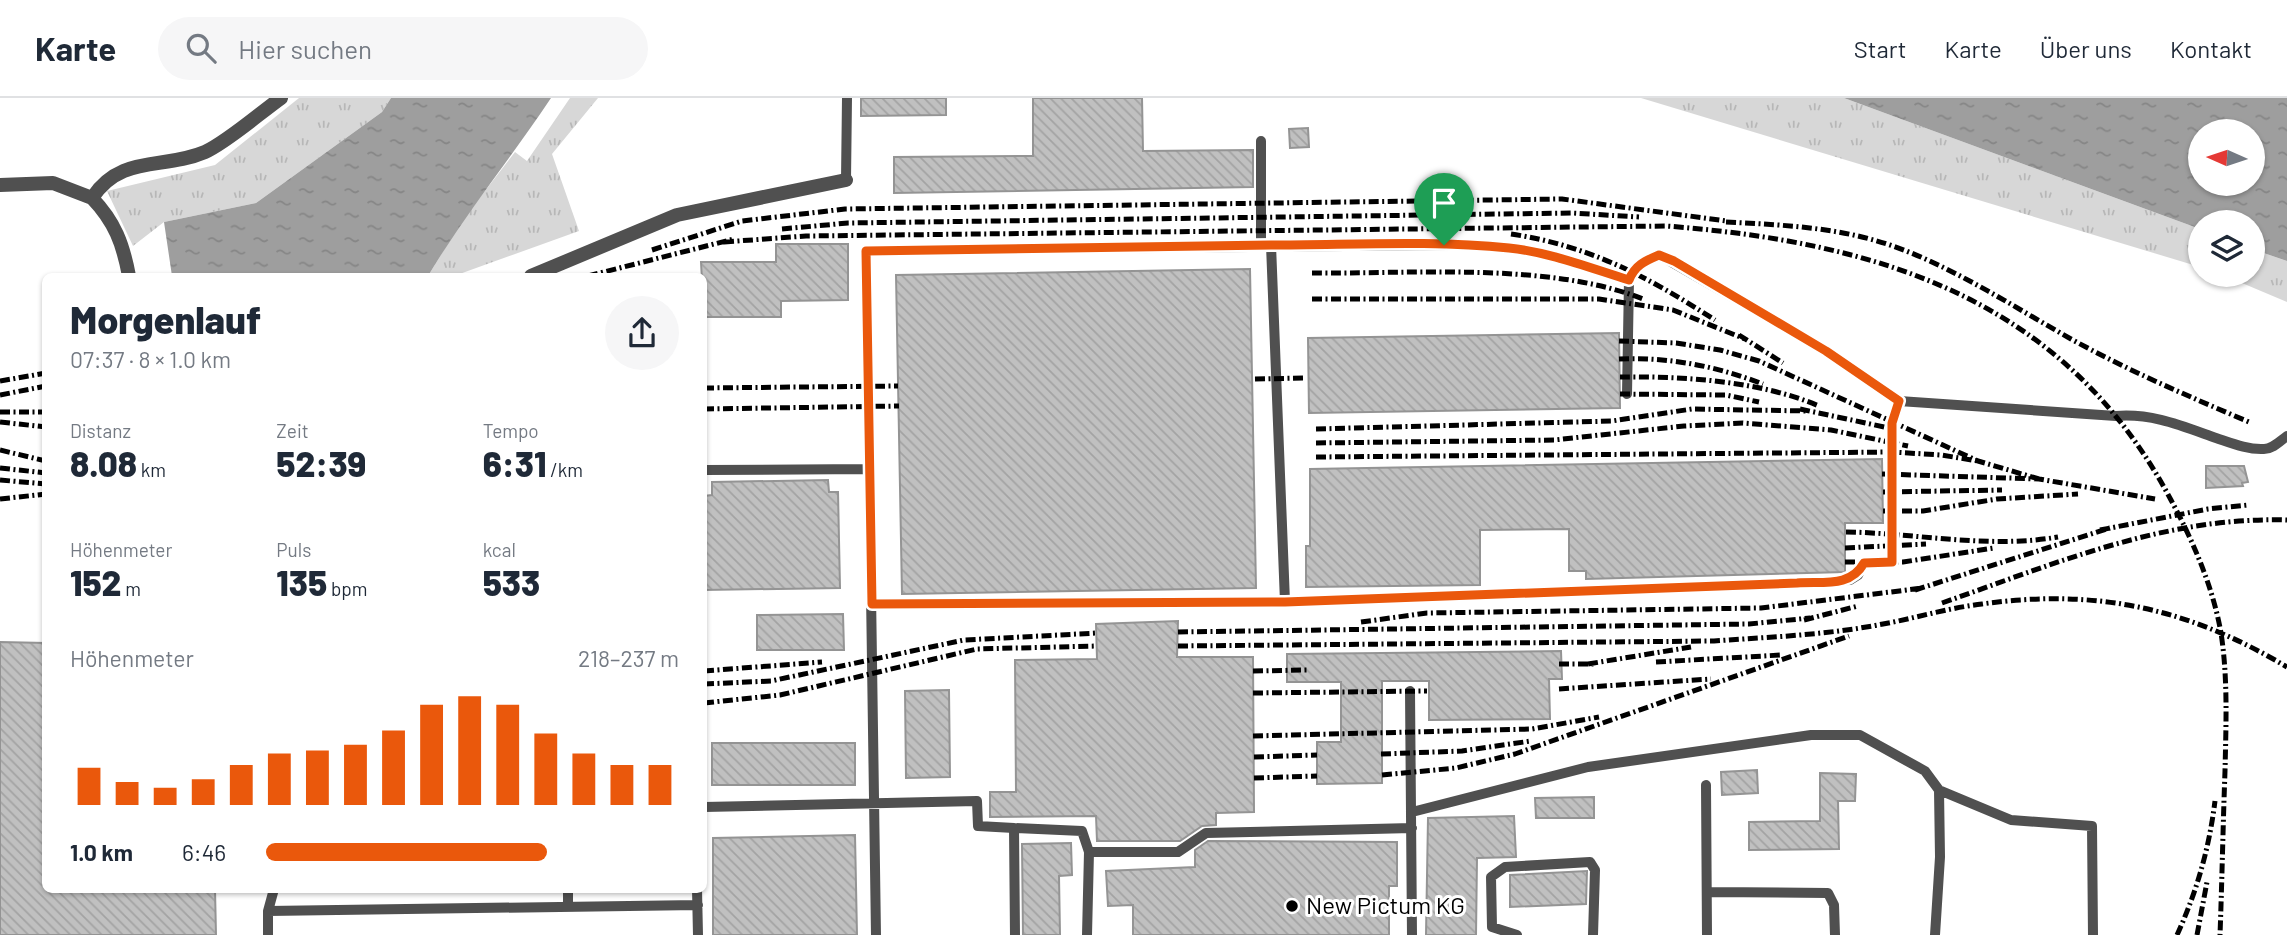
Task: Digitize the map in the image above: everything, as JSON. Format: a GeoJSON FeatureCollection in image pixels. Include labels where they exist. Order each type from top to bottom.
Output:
{"type":"FeatureCollection","features":[{"type":"Feature","properties":{"kind":"street"},"geometry":{"type":"LineString","coordinates":[[92,198],[102,183],[116,172],[205,152],[281,98]]}},
{"type":"Feature","properties":{"kind":"street"},"geometry":{"type":"LineString","coordinates":[[538,273],[677,215],[846,180]]}},
{"type":"Feature","properties":{"kind":"street"},"geometry":{"type":"LineString","coordinates":[[0,185],[53,183],[92,198],[110,217],[122,241],[128,273]]}},
{"type":"Feature","properties":{"kind":"lane"},"geometry":{"type":"LineString","coordinates":[[846,180],[847,98]]}},
{"type":"Feature","properties":{"kind":"lane"},"geometry":{"type":"LineString","coordinates":[[1261,141],[1285,602]]}},
{"type":"Feature","properties":{"kind":"lane"},"geometry":{"type":"LineString","coordinates":[[876,935],[866,251],[1444,245],[1511,248],[1577,263],[1629,280]]}},
{"type":"Feature","properties":{"kind":"lane"},"geometry":{"type":"LineString","coordinates":[[1627,394],[1629,280],[1633,270],[1644,261],[1659,255],[1674,261],[1826,351],[1899,401],[2135,415],[2163,419],[2256,449],[2274,447],[2287,436]]}},
{"type":"Feature","properties":{"kind":"lane"},"geometry":{"type":"LineString","coordinates":[[872,604],[1285,602],[1850,580],[1858,575],[1864,563],[1892,562],[1892,423],[1899,401]]}},
{"type":"Feature","properties":{"kind":"lane"},"geometry":{"type":"LineString","coordinates":[[707,470],[870,470]]}},
{"type":"Feature","properties":{"kind":"lane"},"geometry":{"type":"LineString","coordinates":[[1410,691],[1412,935]]}},
{"type":"Feature","properties":{"kind":"lane"},"geometry":{"type":"LineString","coordinates":[[1412,812],[1588,767],[1811,735],[1860,735],[1925,771],[1939,790],[2011,820],[2092,826],[2093,935]]}},
{"type":"Feature","properties":{"kind":"lane"},"geometry":{"type":"LineString","coordinates":[[1706,785],[1707,935]]}},
{"type":"Feature","properties":{"kind":"lane"},"geometry":{"type":"LineString","coordinates":[[1935,935],[1940,857],[1939,790]]}},
{"type":"Feature","properties":{"kind":"lane"},"geometry":{"type":"LineString","coordinates":[[707,807],[977,801],[978,826],[1082,831],[1089,852],[1087,935]]}},
{"type":"Feature","properties":{"kind":"lane"},"geometry":{"type":"LineString","coordinates":[[1014,828],[1015,935]]}},
{"type":"Feature","properties":{"kind":"lane"},"geometry":{"type":"LineString","coordinates":[[1089,852],[1178,852],[1206,833],[1412,828]]}},
{"type":"Feature","properties":{"kind":"lane"},"geometry":{"type":"LineString","coordinates":[[1517,935],[1492,927],[1491,877],[1496,871],[1505,867],[1590,862],[1595,870],[1593,935]]}},
{"type":"Feature","properties":{"kind":"lane"},"geometry":{"type":"LineString","coordinates":[[1707,892],[1828,893],[1835,905],[1835,935]]}},
{"type":"Feature","properties":{"kind":"lane"},"geometry":{"type":"LineString","coordinates":[[268,935],[268,911],[273,893]]}},
{"type":"Feature","properties":{"kind":"lane"},"geometry":{"type":"LineString","coordinates":[[568,893],[569,907]]}},
{"type":"Feature","properties":{"kind":"lane"},"geometry":{"type":"LineString","coordinates":[[697,893],[698,935]]}},
{"type":"Feature","properties":{"kind":"lane"},"geometry":{"type":"LineString","coordinates":[[268,911],[698,905]]}},
{"type":"Feature","properties":{"kind":"green space"},"geometry":{"type":"Polygon","coordinates":[[[299,98],[391,98],[382,112],[256,203],[164,222],[133,246],[107,191],[215,165],[299,98]]]}},
{"type":"Feature","properties":{"kind":"green space"},"geometry":{"type":"Polygon","coordinates":[[[570,98],[598,98],[552,154],[579,231],[462,273],[430,273],[461,222],[515,152],[527,161],[570,98]]]}},
{"type":"Feature","properties":{"kind":"green space"},"geometry":{"type":"Polygon","coordinates":[[[1641,98],[1844,98],[2188,225],[2188,263],[1641,98]]]}},
{"type":"Feature","properties":{"kind":"green space"},"geometry":{"type":"Polygon","coordinates":[[[2265,253],[2287,261],[2287,302],[2251,287],[2265,287],[2265,253]]]}},
{"type":"Feature","properties":{"kind":"water"},"geometry":{"type":"Polygon","coordinates":[[[391,98],[551,98],[457,230],[430,273],[172,273],[164,222],[256,203],[382,112],[391,98]]]}},
{"type":"Feature","properties":{"kind":"water"},"geometry":{"type":"Polygon","coordinates":[[[1844,98],[2287,98],[2287,261],[2265,253],[2265,210],[2188,210],[2188,225],[1844,98]]]}},
{"type":"Feature","properties":{"kind":"building"},"geometry":{"type":"Polygon","coordinates":[[[861,98],[946,98],[946,115],[861,116],[861,98]]]}},
{"type":"Feature","properties":{"kind":"building"},"geometry":{"type":"Polygon","coordinates":[[[1033,98],[1142,98],[1143,151],[1253,150],[1253,187],[894,193],[894,157],[1033,156],[1033,98]]]}},
{"type":"Feature","properties":{"kind":"building"},"geometry":{"type":"Polygon","coordinates":[[[1308,128],[1309,147],[1290,148],[1289,129],[1308,128]]]}},
{"type":"Feature","properties":{"kind":"building"},"geometry":{"type":"Polygon","coordinates":[[[776,244],[848,244],[848,300],[781,301],[781,317],[707,317],[707,273],[702,273],[701,262],[776,262],[776,244]]]}},
{"type":"Feature","properties":{"kind":"building"},"geometry":{"type":"Polygon","coordinates":[[[1250,269],[1256,588],[902,594],[896,275],[1250,269]]]}},
{"type":"Feature","properties":{"kind":"building"},"geometry":{"type":"Polygon","coordinates":[[[1619,333],[1620,408],[1309,413],[1308,338],[1619,333]]]}},
{"type":"Feature","properties":{"kind":"building"},"geometry":{"type":"Polygon","coordinates":[[[1882,459],[1883,523],[1845,523],[1845,572],[1586,579],[1586,571],[1569,571],[1569,529],[1480,530],[1480,585],[1306,587],[1306,546],[1310,546],[1310,469],[1882,459]]]}},
{"type":"Feature","properties":{"kind":"building"},"geometry":{"type":"Polygon","coordinates":[[[2206,466],[2244,466],[2248,482],[2242,483],[2243,486],[2206,488],[2206,466]]]}},
{"type":"Feature","properties":{"kind":"building"},"geometry":{"type":"Polygon","coordinates":[[[828,480],[829,492],[838,492],[840,588],[707,590],[707,496],[712,495],[712,482],[828,480]]]}},
{"type":"Feature","properties":{"kind":"building"},"geometry":{"type":"Polygon","coordinates":[[[843,614],[844,650],[757,650],[757,615],[843,614]]]}},
{"type":"Feature","properties":{"kind":"building"},"geometry":{"type":"Polygon","coordinates":[[[1178,621],[1177,657],[1253,657],[1254,812],[1216,813],[1216,825],[1202,826],[1180,841],[1097,841],[1096,816],[990,817],[990,792],[1016,792],[1015,660],[1097,659],[1096,624],[1178,621]]]}},
{"type":"Feature","properties":{"kind":"building"},"geometry":{"type":"Polygon","coordinates":[[[0,642],[42,643],[42,893],[215,893],[216,935],[0,935],[0,642]]]}},
{"type":"Feature","properties":{"kind":"building"},"geometry":{"type":"Polygon","coordinates":[[[1561,651],[1562,679],[1549,679],[1550,719],[1429,720],[1429,681],[1382,681],[1382,783],[1317,784],[1317,742],[1341,742],[1341,682],[1287,682],[1287,654],[1561,651]]]}},
{"type":"Feature","properties":{"kind":"building"},"geometry":{"type":"Polygon","coordinates":[[[949,690],[950,777],[906,778],[905,691],[949,690]]]}},
{"type":"Feature","properties":{"kind":"building"},"geometry":{"type":"Polygon","coordinates":[[[712,743],[855,743],[855,785],[712,785],[712,743]]]}},
{"type":"Feature","properties":{"kind":"building"},"geometry":{"type":"Polygon","coordinates":[[[1757,770],[1758,793],[1722,795],[1721,772],[1757,770]]]}},
{"type":"Feature","properties":{"kind":"building"},"geometry":{"type":"Polygon","coordinates":[[[1820,773],[1856,774],[1855,801],[1838,801],[1839,849],[1749,850],[1749,822],[1820,821],[1820,773]]]}},
{"type":"Feature","properties":{"kind":"building"},"geometry":{"type":"Polygon","coordinates":[[[1594,797],[1594,818],[1536,818],[1535,798],[1594,797]]]}},
{"type":"Feature","properties":{"kind":"building"},"geometry":{"type":"Polygon","coordinates":[[[1514,816],[1516,857],[1477,858],[1476,935],[1426,935],[1428,818],[1514,816]]]}},
{"type":"Feature","properties":{"kind":"building"},"geometry":{"type":"Polygon","coordinates":[[[855,835],[857,935],[713,935],[713,838],[855,835]]]}},
{"type":"Feature","properties":{"kind":"building","name":"New Pictum KG"},"geometry":{"type":"Polygon","coordinates":[[[1208,841],[1397,842],[1397,886],[1389,886],[1389,935],[1133,935],[1133,905],[1108,906],[1106,871],[1195,867],[1195,850],[1208,841]]]}},
{"type":"Feature","properties":{"kind":"building"},"geometry":{"type":"Polygon","coordinates":[[[1071,843],[1072,875],[1059,876],[1060,935],[1023,935],[1022,844],[1071,843]]]}},
{"type":"Feature","properties":{"kind":"building"},"geometry":{"type":"Polygon","coordinates":[[[1587,871],[1586,904],[1510,907],[1510,875],[1587,871]]]}},
{"type":"Feature","properties":{"kind":"railway"},"geometry":{"type":"LineString","coordinates":[[652,250],[742,221],[845,209],[1562,199],[1727,221]]}},
{"type":"Feature","properties":{"kind":"railway"},"geometry":{"type":"LineString","coordinates":[[782,229],[848,223],[1572,213],[1639,217]]}},
{"type":"Feature","properties":{"kind":"railway"},"geometry":{"type":"LineString","coordinates":[[1726,222],[1831,231],[1893,246],[1962,277],[2115,362],[2249,422]]}},
{"type":"Feature","properties":{"kind":"railway"},"geometry":{"type":"LineString","coordinates":[[724,242],[806,236],[1666,226],[1744,234],[1819,247],[1891,267],[1958,294],[2021,329],[2077,375],[2128,431],[2171,500],[2201,565],[2221,633],[2226,684],[2220,935]]}},
{"type":"Feature","properties":{"kind":"railway"},"geometry":{"type":"LineString","coordinates":[[1511,234],[1567,246],[1618,265],[1715,320]]}},
{"type":"Feature","properties":{"kind":"railway"},"geometry":{"type":"LineString","coordinates":[[600,273],[734,239]]}},
{"type":"Feature","properties":{"kind":"railway"},"geometry":{"type":"LineString","coordinates":[[1312,273],[1480,272],[1524,275],[1566,279],[1606,287],[1643,299]]}},
{"type":"Feature","properties":{"kind":"railway"},"geometry":{"type":"LineString","coordinates":[[1312,299],[1599,299],[1673,310],[1745,339]]}},
{"type":"Feature","properties":{"kind":"railway"},"geometry":{"type":"LineString","coordinates":[[1739,335],[1783,363]]}},
{"type":"Feature","properties":{"kind":"railway"},"geometry":{"type":"LineString","coordinates":[[1619,341],[1676,343],[1720,350],[1759,361],[1978,461],[2039,479]]}},
{"type":"Feature","properties":{"kind":"railway"},"geometry":{"type":"LineString","coordinates":[[1619,359],[1692,364],[1763,384]]}},
{"type":"Feature","properties":{"kind":"railway"},"geometry":{"type":"LineString","coordinates":[[0,381],[42,374]]}},
{"type":"Feature","properties":{"kind":"railway"},"geometry":{"type":"LineString","coordinates":[[1620,377],[1721,382],[1772,391],[1819,406]]}},
{"type":"Feature","properties":{"kind":"railway"},"geometry":{"type":"LineString","coordinates":[[1255,379],[1306,378]]}},
{"type":"Feature","properties":{"kind":"railway"},"geometry":{"type":"LineString","coordinates":[[707,388],[898,386]]}},
{"type":"Feature","properties":{"kind":"railway"},"geometry":{"type":"LineString","coordinates":[[0,395],[42,387]]}},
{"type":"Feature","properties":{"kind":"railway"},"geometry":{"type":"LineString","coordinates":[[1620,394],[1726,395],[1759,402]]}},
{"type":"Feature","properties":{"kind":"railway"},"geometry":{"type":"LineString","coordinates":[[707,409],[899,406]]}},
{"type":"Feature","properties":{"kind":"railway"},"geometry":{"type":"LineString","coordinates":[[1316,429],[1612,421],[1692,409],[1808,411]]}},
{"type":"Feature","properties":{"kind":"railway"},"geometry":{"type":"LineString","coordinates":[[1800,409],[1889,428]]}},
{"type":"Feature","properties":{"kind":"railway"},"geometry":{"type":"LineString","coordinates":[[0,412],[42,412]]}},
{"type":"Feature","properties":{"kind":"railway"},"geometry":{"type":"LineString","coordinates":[[0,422],[42,427]]}},
{"type":"Feature","properties":{"kind":"railway"},"geometry":{"type":"LineString","coordinates":[[1316,443],[1554,440],[1684,426],[1743,423],[1831,430],[1908,446]]}},
{"type":"Feature","properties":{"kind":"railway"},"geometry":{"type":"LineString","coordinates":[[0,450],[42,460]]}},
{"type":"Feature","properties":{"kind":"railway"},"geometry":{"type":"LineString","coordinates":[[1316,457],[1892,452],[1941,455],[1978,461]]}},
{"type":"Feature","properties":{"kind":"railway"},"geometry":{"type":"LineString","coordinates":[[0,468],[42,473]]}},
{"type":"Feature","properties":{"kind":"railway"},"geometry":{"type":"LineString","coordinates":[[1882,474],[2039,479],[2155,499]]}},
{"type":"Feature","properties":{"kind":"railway"},"geometry":{"type":"LineString","coordinates":[[0,480],[42,484]]}},
{"type":"Feature","properties":{"kind":"railway"},"geometry":{"type":"LineString","coordinates":[[1883,492],[2002,490]]}},
{"type":"Feature","properties":{"kind":"railway"},"geometry":{"type":"LineString","coordinates":[[0,499],[42,494]]}},
{"type":"Feature","properties":{"kind":"railway"},"geometry":{"type":"LineString","coordinates":[[1883,511],[1923,511],[1997,499],[2078,494]]}},
{"type":"Feature","properties":{"kind":"railway"},"geometry":{"type":"LineString","coordinates":[[2100,530],[2208,509],[2248,505]]}},
{"type":"Feature","properties":{"kind":"railway"},"geometry":{"type":"LineString","coordinates":[[1942,603],[2111,545],[2154,534],[2242,521],[2287,520]]}},
{"type":"Feature","properties":{"kind":"railway"},"geometry":{"type":"LineString","coordinates":[[1915,590],[2110,528]]}},
{"type":"Feature","properties":{"kind":"railway"},"geometry":{"type":"LineString","coordinates":[[1846,532],[1979,541],[2058,537]]}},
{"type":"Feature","properties":{"kind":"railway"},"geometry":{"type":"LineString","coordinates":[[1845,548],[1926,544]]}},
{"type":"Feature","properties":{"kind":"railway"},"geometry":{"type":"LineString","coordinates":[[1845,562],[1903,562],[1994,548]]}},
{"type":"Feature","properties":{"kind":"railway"},"geometry":{"type":"LineString","coordinates":[[1361,622],[1427,613],[1761,608],[1923,588]]}},
{"type":"Feature","properties":{"kind":"railway"},"geometry":{"type":"LineString","coordinates":[[1178,646],[1714,641],[1841,631],[1969,606],[2064,599],[2140,607],[2177,617],[2214,630],[2287,667]]}},
{"type":"Feature","properties":{"kind":"railway"},"geometry":{"type":"LineString","coordinates":[[1804,620],[1858,606]]}},
{"type":"Feature","properties":{"kind":"railway"},"geometry":{"type":"LineString","coordinates":[[1178,632],[1749,624],[1810,618]]}},
{"type":"Feature","properties":{"kind":"railway"},"geometry":{"type":"LineString","coordinates":[[707,684],[771,681],[964,640],[1097,633]]}},
{"type":"Feature","properties":{"kind":"railway"},"geometry":{"type":"LineString","coordinates":[[1382,775],[1456,768],[1515,754],[1849,636]]}},
{"type":"Feature","properties":{"kind":"railway"},"geometry":{"type":"LineString","coordinates":[[707,703],[780,695],[977,649],[1097,646]]}},
{"type":"Feature","properties":{"kind":"railway"},"geometry":{"type":"LineString","coordinates":[[1588,664],[1691,647]]}},
{"type":"Feature","properties":{"kind":"railway"},"geometry":{"type":"LineString","coordinates":[[1656,662],[1781,655]]}},
{"type":"Feature","properties":{"kind":"railway"},"geometry":{"type":"LineString","coordinates":[[707,671],[822,662]]}},
{"type":"Feature","properties":{"kind":"railway"},"geometry":{"type":"LineString","coordinates":[[1559,664],[1596,664]]}},
{"type":"Feature","properties":{"kind":"railway"},"geometry":{"type":"LineString","coordinates":[[1253,671],[1307,670]]}},
{"type":"Feature","properties":{"kind":"railway"},"geometry":{"type":"LineString","coordinates":[[1559,689],[1711,679]]}},
{"type":"Feature","properties":{"kind":"railway"},"geometry":{"type":"LineString","coordinates":[[1253,693],[1427,691]]}},
{"type":"Feature","properties":{"kind":"railway"},"geometry":{"type":"LineString","coordinates":[[1253,736],[1532,729],[1599,717]]}},
{"type":"Feature","properties":{"kind":"railway"},"geometry":{"type":"LineString","coordinates":[[1381,754],[1462,751],[1531,741]]}},
{"type":"Feature","properties":{"kind":"railway"},"geometry":{"type":"LineString","coordinates":[[1254,757],[1317,755]]}},
{"type":"Feature","properties":{"kind":"railway"},"geometry":{"type":"LineString","coordinates":[[1254,778],[1317,776]]}},
{"type":"Feature","properties":{"kind":"railway"},"geometry":{"type":"LineString","coordinates":[[2177,935],[2201,870],[2215,801]]}},
{"type":"Feature","properties":{"kind":"railway"},"geometry":{"type":"LineString","coordinates":[[2197,935],[2207,882]]}},
{"type":"Feature","properties":{"kind":"place","name":"New Pictum KG"},"geometry":{"type":"Point","coordinates":[1292,906]}},
{"type":"Feature","properties":{"kind":"route"},"geometry":{"type":"LineString","coordinates":[[1444,245],[1511,248],[1577,263],[1629,280],[1633,270],[1644,261],[1659,255],[1674,261],[1826,351],[1899,401],[1892,423],[1892,562],[1864,563],[1858,575],[1850,580],[1797,583],[1285,602],[872,604],[866,251],[1444,245]]}}]}
